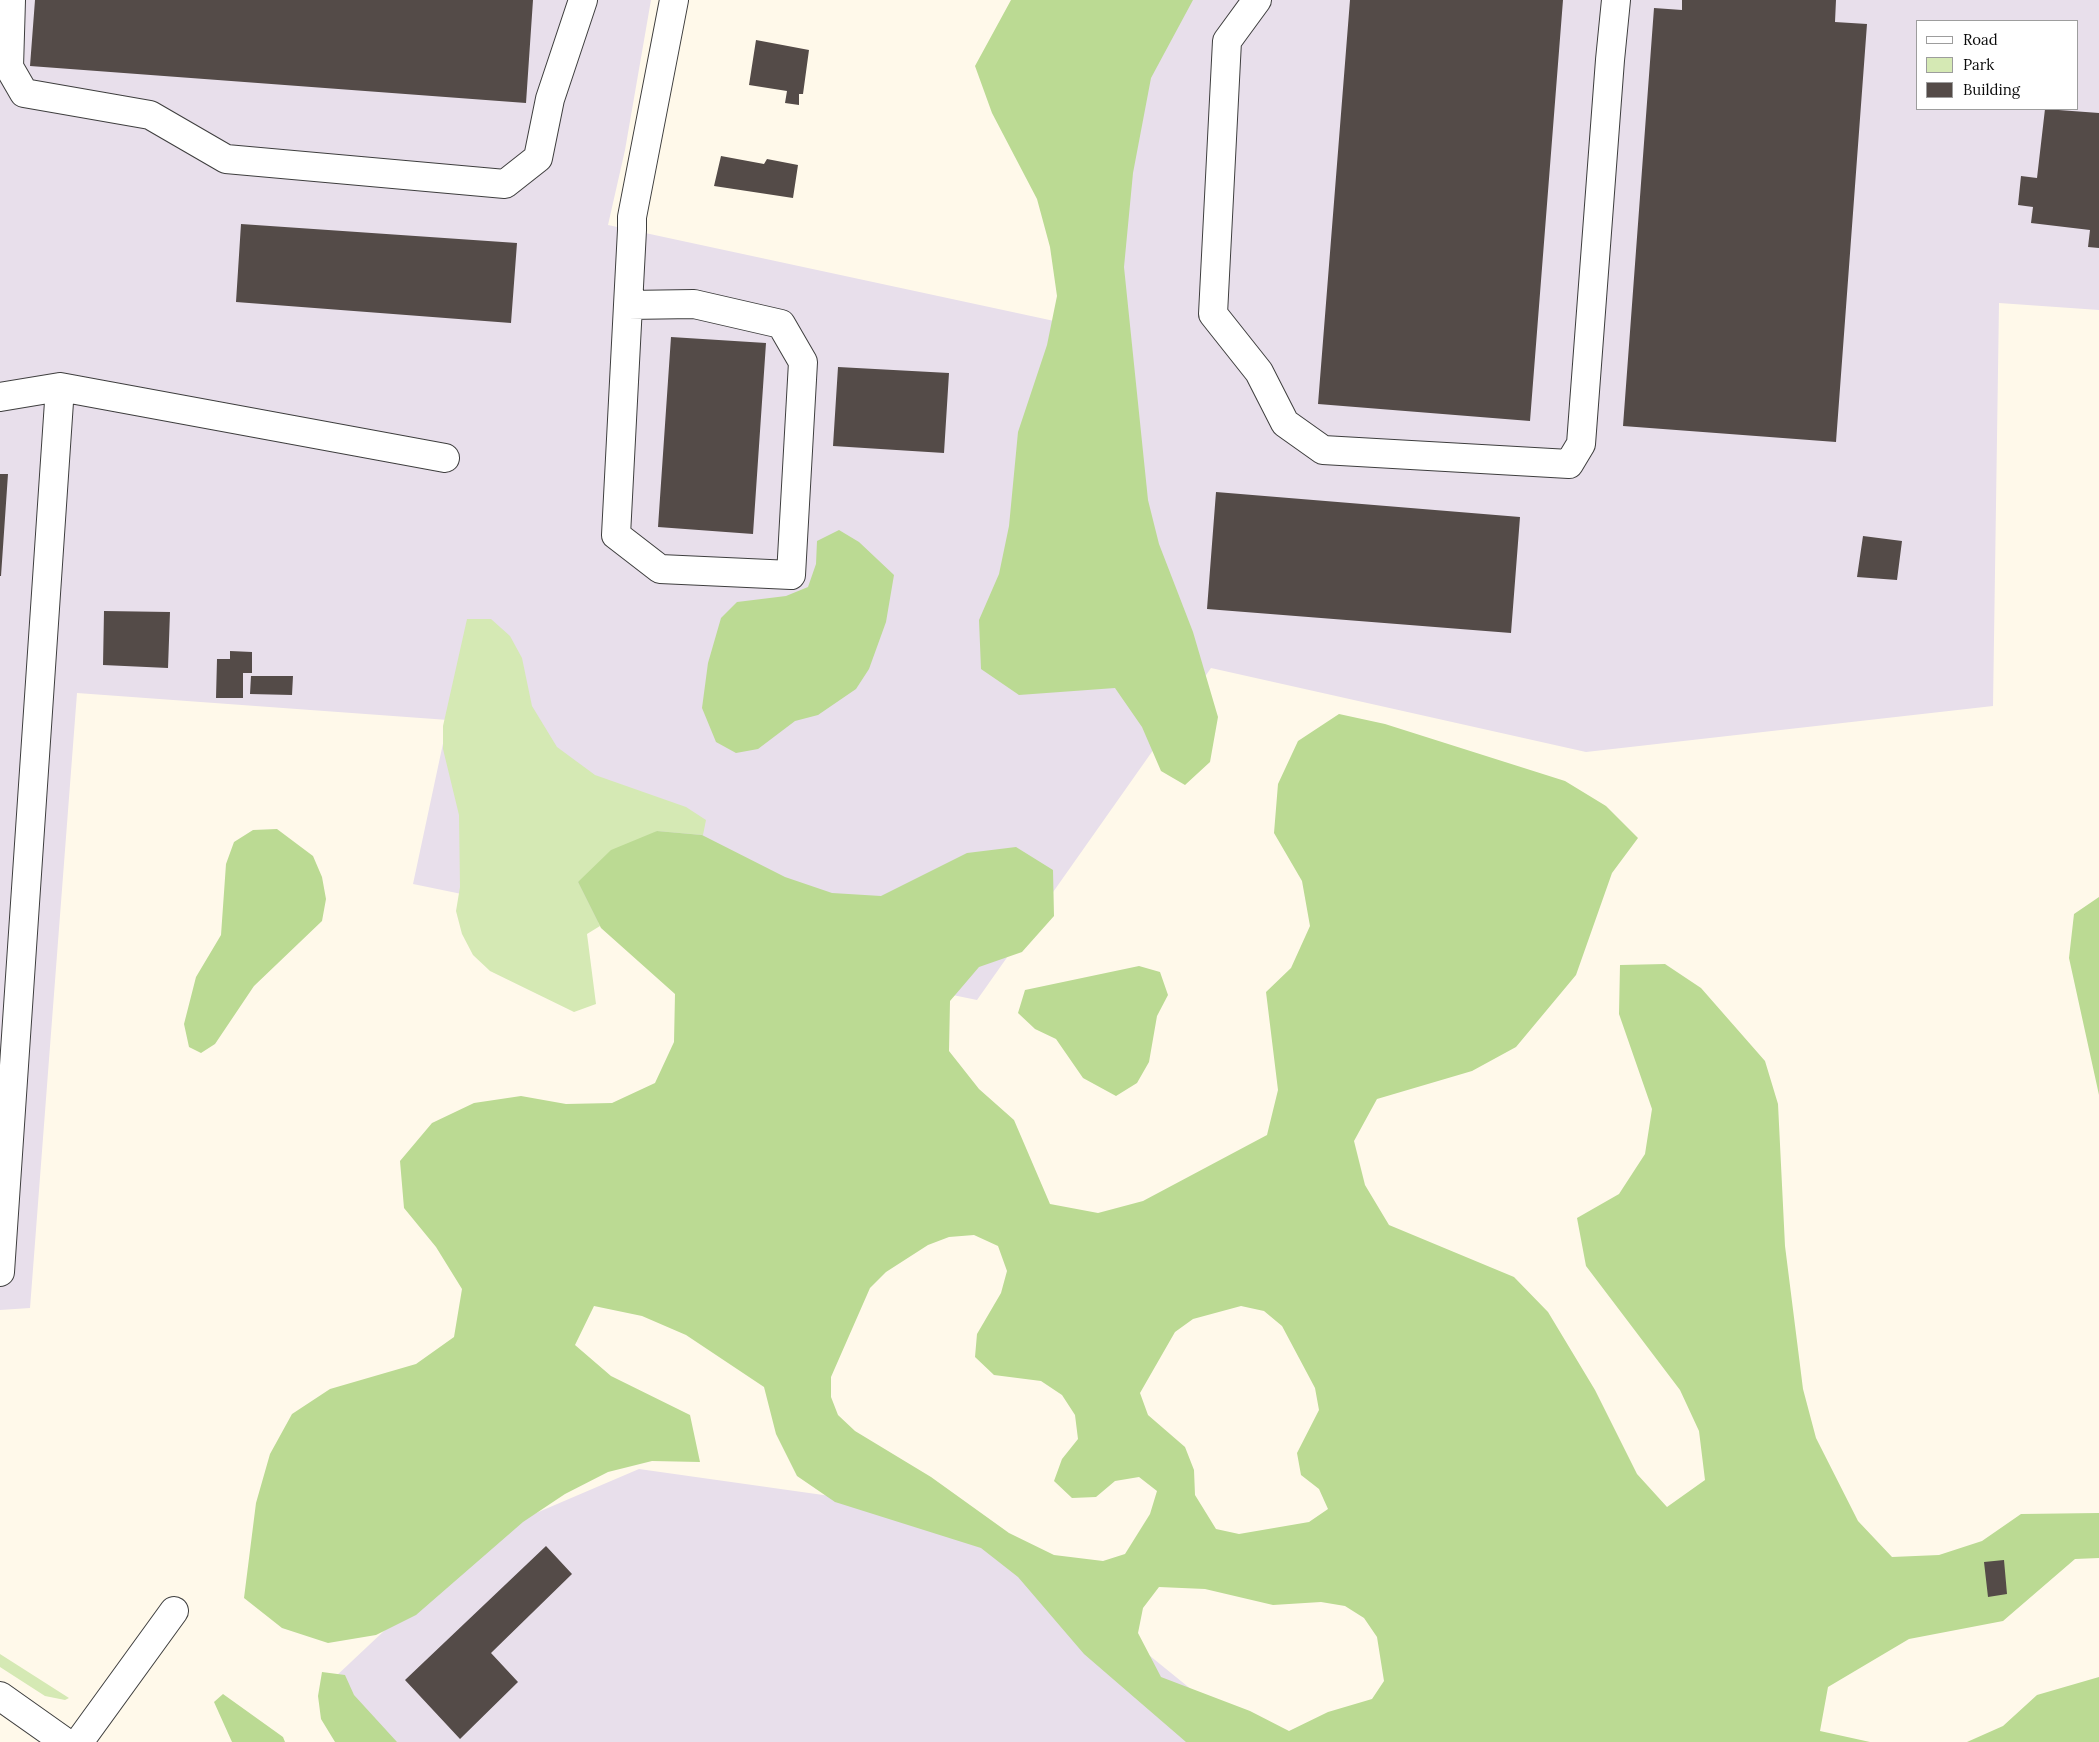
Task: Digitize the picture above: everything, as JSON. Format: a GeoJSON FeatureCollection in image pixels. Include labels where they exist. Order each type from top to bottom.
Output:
{"type":"FeatureCollection","features":[{"type":"Feature","properties":{"kind":"street"},"geometry":{"type":"LineString","coordinates":[[11,0],[9,68],[24,93],[150,114],[226,159],[505,184],[538,158],[550,99],[583,0]]}},
{"type":"Feature","properties":{"kind":"street"},"geometry":{"type":"LineString","coordinates":[[628,305],[694,304],[781,324],[803,362],[791,575],[660,568],[616,535],[632,217],[674,0]]}},
{"type":"Feature","properties":{"kind":"street"},"geometry":{"type":"LineString","coordinates":[[1257,0],[1227,41],[1213,314],[1259,372],[1285,423],[1323,450],[1569,464],[1581,444],[1616,0]]}},
{"type":"Feature","properties":{"kind":"street"},"geometry":{"type":"LineString","coordinates":[[0,1272],[4,1161],[60,387]]}},
{"type":"Feature","properties":{"kind":"street"},"geometry":{"type":"LineString","coordinates":[[0,397],[60,387],[445,458]]}},
{"type":"Feature","properties":{"kind":"street"},"geometry":{"type":"LineString","coordinates":[[79,1742],[174,1612]]}},
{"type":"Feature","properties":{"kind":"street"},"geometry":{"type":"LineString","coordinates":[[0,1696],[65,1742]]}},
{"type":"Feature","properties":{"kind":"shaded area"},"geometry":{"type":"Polygon","coordinates":[[[0,0],[651,0],[625,150],[608,225],[1110,333],[1146,0],[2099,0],[2099,310],[1999,303],[1993,706],[1586,752],[1211,668],[977,1000],[413,884],[448,720],[77,693],[30,1308],[0,1310],[0,0]]]}},
{"type":"Feature","properties":{"kind":"shaded area"},"geometry":{"type":"Polygon","coordinates":[[[639,1469],[979,1517],[1256,1742],[392,1742],[334,1678],[487,1534],[639,1469]]]}},
{"type":"Feature","properties":{"kind":"green space"},"geometry":{"type":"Polygon","coordinates":[[[1011,0],[1193,0],[1151,78],[1133,173],[1124,267],[1148,500],[1159,544],[1193,632],[1218,717],[1210,762],[1185,785],[1161,771],[1142,727],[1115,688],[1019,695],[981,669],[979,620],[999,574],[1009,526],[1018,432],[1047,345],[1057,296],[1050,247],[1037,199],[992,113],[975,66],[1011,0]]]}},
{"type":"Feature","properties":{"kind":"green space"},"geometry":{"type":"Polygon","coordinates":[[[839,530],[859,542],[894,575],[886,622],[869,669],[856,689],[818,715],[795,721],[758,749],[736,753],[716,742],[702,708],[708,663],[721,618],[737,602],[786,596],[808,587],[816,564],[817,541],[839,530]]]}},
{"type":"Feature","properties":{"kind":"green space"},"geometry":{"type":"Polygon","coordinates":[[[467,619],[491,619],[510,636],[522,658],[532,706],[557,747],[595,775],[686,807],[706,820],[703,835],[657,831],[578,882],[600,926],[587,934],[596,1004],[574,1012],[490,971],[473,955],[462,934],[456,911],[460,887],[459,815],[443,749],[443,726],[467,619]]]}},
{"type":"Feature","properties":{"kind":"green space"},"geometry":{"type":"Polygon","coordinates":[[[1339,714],[1385,724],[1565,781],[1606,806],[1638,838],[1612,873],[1576,975],[1516,1047],[1472,1071],[1377,1099],[1354,1141],[1365,1185],[1389,1225],[1514,1277],[1548,1312],[1595,1390],[1637,1474],[1667,1507],[1705,1480],[1699,1431],[1680,1390],[1586,1266],[1577,1218],[1619,1194],[1645,1154],[1652,1109],[1619,1014],[1620,965],[1665,964],[1701,988],[1765,1061],[1778,1104],[1785,1246],[1803,1389],[1816,1438],[1858,1521],[1892,1557],[1939,1555],[1982,1541],[2021,1514],[2099,1513],[2099,1558],[2075,1559],[2003,1621],[1909,1639],[1828,1687],[1820,1731],[1870,1742],[1186,1742],[1084,1654],[1018,1577],[981,1548],[835,1502],[797,1476],[776,1434],[764,1387],[686,1335],[642,1316],[594,1306],[575,1345],[611,1376],[690,1415],[700,1462],[652,1461],[608,1472],[565,1494],[523,1522],[416,1615],[376,1635],[328,1643],[282,1628],[244,1598],[256,1503],[270,1454],[292,1414],[330,1389],[416,1364],[454,1337],[462,1289],[436,1247],[404,1208],[400,1161],[432,1123],[474,1103],[521,1096],[566,1104],[612,1103],[655,1083],[674,1042],[675,994],[601,928],[578,882],[611,850],[657,831],[702,835],[785,877],[832,893],[881,896],[967,853],[1016,847],[1053,870],[1054,916],[1022,952],[979,967],[950,1001],[949,1051],[979,1089],[1014,1120],[1050,1204],[1098,1213],[1143,1201],[1267,1135],[1278,1090],[1266,992],[1291,968],[1310,926],[1302,881],[1274,833],[1278,784],[1298,741],[1339,714]],[[974,1235],[949,1237],[928,1245],[886,1272],[870,1288],[831,1377],[831,1397],[838,1415],[855,1431],[931,1477],[1009,1533],[1054,1555],[1103,1561],[1125,1554],[1150,1514],[1157,1491],[1139,1477],[1115,1481],[1096,1497],[1072,1498],[1054,1481],[1062,1459],[1078,1439],[1075,1415],[1062,1395],[1041,1381],[994,1375],[975,1357],[977,1334],[1001,1293],[1007,1271],[998,1246],[974,1235]],[[1241,1306],[1193,1319],[1175,1332],[1140,1393],[1148,1415],[1185,1447],[1194,1470],[1195,1495],[1216,1529],[1239,1534],[1309,1522],[1328,1509],[1319,1489],[1301,1475],[1297,1453],[1319,1410],[1315,1388],[1282,1326],[1264,1311],[1241,1306]],[[1159,1587],[1143,1608],[1138,1633],[1161,1677],[1250,1711],[1289,1731],[1328,1712],[1372,1699],[1384,1681],[1377,1637],[1364,1618],[1345,1606],[1321,1602],[1273,1605],[1205,1589],[1159,1587]]]}},
{"type":"Feature","properties":{"kind":"green space"},"geometry":{"type":"Polygon","coordinates":[[[277,829],[313,856],[322,877],[326,899],[322,921],[254,986],[215,1044],[201,1053],[189,1047],[184,1024],[196,977],[221,935],[226,864],[234,842],[253,830],[277,829]]]}},
{"type":"Feature","properties":{"kind":"green space"},"geometry":{"type":"Polygon","coordinates":[[[2099,897],[2099,1095],[2069,958],[2074,914],[2099,897]]]}},
{"type":"Feature","properties":{"kind":"green space"},"geometry":{"type":"Polygon","coordinates":[[[1139,966],[1160,972],[1168,995],[1157,1016],[1149,1062],[1137,1083],[1116,1096],[1083,1078],[1056,1039],[1035,1029],[1018,1013],[1025,990],[1139,966]]]}},
{"type":"Feature","properties":{"kind":"green space"},"geometry":{"type":"Polygon","coordinates":[[[0,1654],[69,1698],[65,1700],[45,1696],[0,1667],[0,1654]]]}},
{"type":"Feature","properties":{"kind":"green space"},"geometry":{"type":"Polygon","coordinates":[[[322,1672],[345,1675],[354,1695],[397,1742],[335,1742],[321,1719],[318,1696],[322,1672]]]}},
{"type":"Feature","properties":{"kind":"green space"},"geometry":{"type":"Polygon","coordinates":[[[2099,1677],[2099,1742],[1967,1742],[2003,1726],[2037,1695],[2099,1677]]]}},
{"type":"Feature","properties":{"kind":"green space"},"geometry":{"type":"Polygon","coordinates":[[[223,1694],[283,1737],[285,1742],[232,1742],[214,1702],[223,1694]]]}},
{"type":"Feature","properties":{"kind":"building"},"geometry":{"type":"Polygon","coordinates":[[[35,0],[533,0],[526,103],[30,66],[35,0]]]}},
{"type":"Feature","properties":{"kind":"building"},"geometry":{"type":"Polygon","coordinates":[[[1350,0],[1563,0],[1530,421],[1318,404],[1350,0]]]}},
{"type":"Feature","properties":{"kind":"building"},"geometry":{"type":"Polygon","coordinates":[[[1682,0],[1836,0],[1835,22],[1867,24],[1836,442],[1623,426],[1654,8],[1682,10],[1682,0]]]}},
{"type":"Feature","properties":{"kind":"building"},"geometry":{"type":"Polygon","coordinates":[[[756,40],[809,50],[803,94],[799,94],[799,105],[785,103],[787,91],[749,85],[756,40]]]}},
{"type":"Feature","properties":{"kind":"building"},"geometry":{"type":"Polygon","coordinates":[[[2045,110],[2099,113],[2099,248],[2088,247],[2090,230],[2031,223],[2033,207],[2018,205],[2021,176],[2037,178],[2045,110]]]}},
{"type":"Feature","properties":{"kind":"building"},"geometry":{"type":"Polygon","coordinates":[[[721,156],[764,164],[767,159],[798,165],[793,198],[714,186],[721,156]]]}},
{"type":"Feature","properties":{"kind":"building"},"geometry":{"type":"Polygon","coordinates":[[[241,224],[517,243],[511,323],[236,302],[241,224]]]}},
{"type":"Feature","properties":{"kind":"building"},"geometry":{"type":"Polygon","coordinates":[[[671,337],[766,343],[753,534],[658,527],[671,337]]]}},
{"type":"Feature","properties":{"kind":"building"},"geometry":{"type":"Polygon","coordinates":[[[838,367],[949,373],[944,453],[833,446],[838,367]]]}},
{"type":"Feature","properties":{"kind":"building"},"geometry":{"type":"Polygon","coordinates":[[[0,474],[8,474],[1,576],[0,576],[0,474]]]}},
{"type":"Feature","properties":{"kind":"building"},"geometry":{"type":"Polygon","coordinates":[[[1216,492],[1520,517],[1511,633],[1207,609],[1216,492]]]}},
{"type":"Feature","properties":{"kind":"building"},"geometry":{"type":"Polygon","coordinates":[[[1863,536],[1902,541],[1897,580],[1857,577],[1863,536]]]}},
{"type":"Feature","properties":{"kind":"building"},"geometry":{"type":"Polygon","coordinates":[[[104,611],[170,612],[168,668],[103,665],[104,611]]]}},
{"type":"Feature","properties":{"kind":"building"},"geometry":{"type":"Polygon","coordinates":[[[230,651],[252,652],[252,673],[243,673],[243,698],[216,698],[217,659],[230,659],[230,651]]]}},
{"type":"Feature","properties":{"kind":"building"},"geometry":{"type":"Polygon","coordinates":[[[251,676],[293,676],[292,695],[250,694],[251,676]]]}},
{"type":"Feature","properties":{"kind":"building"},"geometry":{"type":"Polygon","coordinates":[[[546,1546],[572,1574],[491,1653],[518,1682],[460,1739],[405,1680],[546,1546]]]}},
{"type":"Feature","properties":{"kind":"building"},"geometry":{"type":"Polygon","coordinates":[[[2004,1560],[2007,1594],[1988,1597],[1984,1562],[2004,1560]]]}}]}
